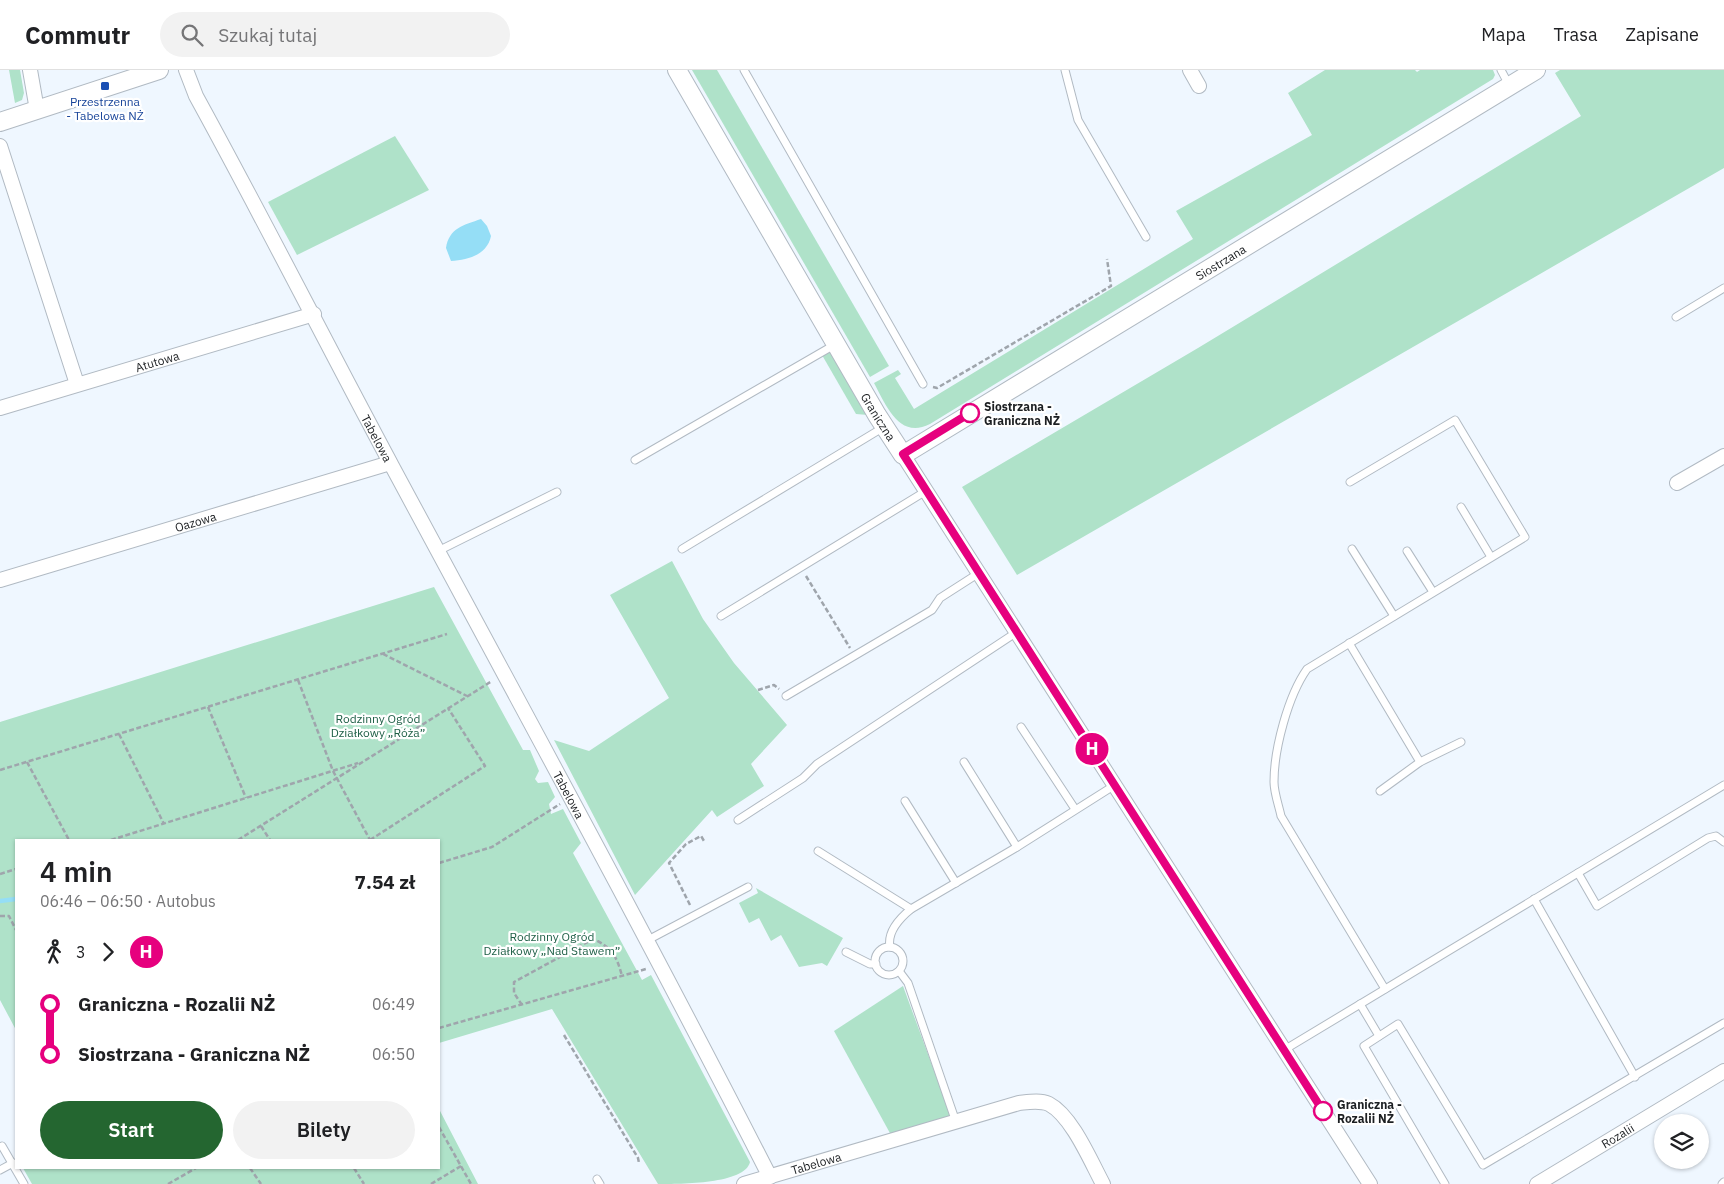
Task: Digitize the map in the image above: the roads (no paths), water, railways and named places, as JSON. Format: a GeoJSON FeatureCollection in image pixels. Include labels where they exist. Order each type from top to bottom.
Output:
{"type":"FeatureCollection","features":[{"type":"Feature","properties":{"kind":"street"},"geometry":{"type":"LineString","coordinates":[[30,70],[37,110]]}},
{"type":"Feature","properties":{"kind":"street","name":"Tabelowa"},"geometry":{"type":"LineString","coordinates":[[186,70],[196,96],[314,314],[390,463],[659,964],[772,1180],[1019,1103],[1041,1102],[1050,1105],[1065,1117],[1103,1184]]}},
{"type":"Feature","properties":{"kind":"street","name":"Graniczna"},"geometry":{"type":"LineString","coordinates":[[677,70],[884,426],[1370,1184]]}},
{"type":"Feature","properties":{"kind":"street"},"geometry":{"type":"LineString","coordinates":[[1190,70],[1199,86]]}},
{"type":"Feature","properties":{"kind":"street","name":"Siostrzana"},"geometry":{"type":"LineString","coordinates":[[903,454],[1536,70]]}},
{"type":"Feature","properties":{"kind":"street"},"geometry":{"type":"LineString","coordinates":[[0,122],[154,71]]}},
{"type":"Feature","properties":{"kind":"street"},"geometry":{"type":"LineString","coordinates":[[0,146],[77,384]]}},
{"type":"Feature","properties":{"kind":"street","name":"Atutowa"},"geometry":{"type":"LineString","coordinates":[[0,408],[314,314]]}},
{"type":"Feature","properties":{"kind":"street"},"geometry":{"type":"LineString","coordinates":[[1677,483],[1724,456]]}},
{"type":"Feature","properties":{"kind":"street","name":"Oazowa"},"geometry":{"type":"LineString","coordinates":[[0,580],[390,463]]}},
{"type":"Feature","properties":{"kind":"street","name":"Rozalii"},"geometry":{"type":"LineString","coordinates":[[1537,1184],[1724,1071]]}},
{"type":"Feature","properties":{"kind":"street"},"geometry":{"type":"LineString","coordinates":[[744,1184],[772,1180]]}},
{"type":"Feature","properties":{"kind":"lane"},"geometry":{"type":"LineString","coordinates":[[744,70],[923,384]]}},
{"type":"Feature","properties":{"kind":"lane"},"geometry":{"type":"LineString","coordinates":[[1065,70],[1078,120],[1146,237]]}},
{"type":"Feature","properties":{"kind":"lane"},"geometry":{"type":"LineString","coordinates":[[1501,70],[1510,86]]}},
{"type":"Feature","properties":{"kind":"lane"},"geometry":{"type":"LineString","coordinates":[[1676,317],[1724,288]]}},
{"type":"Feature","properties":{"kind":"lane"},"geometry":{"type":"LineString","coordinates":[[635,460],[836,344]]}},
{"type":"Feature","properties":{"kind":"lane"},"geometry":{"type":"LineString","coordinates":[[1350,482],[1454,420],[1525,536],[1307,668],[1298,682],[1277,751],[1274,784],[1281,816],[1385,989]]}},
{"type":"Feature","properties":{"kind":"lane"},"geometry":{"type":"LineString","coordinates":[[682,549],[884,426]]}},
{"type":"Feature","properties":{"kind":"lane"},"geometry":{"type":"LineString","coordinates":[[721,616],[926,490]]}},
{"type":"Feature","properties":{"kind":"lane"},"geometry":{"type":"LineString","coordinates":[[438,552],[556,492]]}},
{"type":"Feature","properties":{"kind":"lane"},"geometry":{"type":"LineString","coordinates":[[1461,507],[1491,557]]}},
{"type":"Feature","properties":{"kind":"lane"},"geometry":{"type":"LineString","coordinates":[[1352,549],[1394,616]]}},
{"type":"Feature","properties":{"kind":"lane"},"geometry":{"type":"LineString","coordinates":[[1407,550],[1433,592]]}},
{"type":"Feature","properties":{"kind":"lane"},"geometry":{"type":"LineString","coordinates":[[786,696],[932,610],[940,598],[979,574]]}},
{"type":"Feature","properties":{"kind":"lane"},"geometry":{"type":"LineString","coordinates":[[738,820],[803,778],[817,764],[1017,632]]}},
{"type":"Feature","properties":{"kind":"lane"},"geometry":{"type":"LineString","coordinates":[[1349,643],[1420,762]]}},
{"type":"Feature","properties":{"kind":"lane"},"geometry":{"type":"LineString","coordinates":[[1021,727],[1075,809]]}},
{"type":"Feature","properties":{"kind":"lane"},"geometry":{"type":"LineString","coordinates":[[1380,791],[1420,762],[1461,742]]}},
{"type":"Feature","properties":{"kind":"lane"},"geometry":{"type":"LineString","coordinates":[[964,762],[1018,847]]}},
{"type":"Feature","properties":{"kind":"lane"},"geometry":{"type":"LineString","coordinates":[[890,947],[889,942],[898,919],[910,909],[1018,847],[1115,785]]}},
{"type":"Feature","properties":{"kind":"lane"},"geometry":{"type":"LineString","coordinates":[[1284,1050],[1724,785]]}},
{"type":"Feature","properties":{"kind":"lane"},"geometry":{"type":"LineString","coordinates":[[904,802],[956,883]]}},
{"type":"Feature","properties":{"kind":"lane"},"geometry":{"type":"LineString","coordinates":[[1578,873],[1597,906],[1708,838],[1716,836],[1724,842]]}},
{"type":"Feature","properties":{"kind":"lane"},"geometry":{"type":"LineString","coordinates":[[818,852],[910,909]]}},
{"type":"Feature","properties":{"kind":"lane"},"geometry":{"type":"LineString","coordinates":[[646,941],[748,887]]}},
{"type":"Feature","properties":{"kind":"lane"},"geometry":{"type":"LineString","coordinates":[[1534,899],[1635,1077]]}},
{"type":"Feature","properties":{"kind":"lane"},"geometry":{"type":"LineString","coordinates":[[890,947],[902,954],[903,963],[899,971],[887,974],[879,970],[876,964],[878,953],[890,947]]}},
{"type":"Feature","properties":{"kind":"lane"},"geometry":{"type":"LineString","coordinates":[[846,952],[870,964],[876,964]]}},
{"type":"Feature","properties":{"kind":"lane"},"geometry":{"type":"LineString","coordinates":[[899,971],[908,983],[956,1122]]}},
{"type":"Feature","properties":{"kind":"lane"},"geometry":{"type":"LineString","coordinates":[[1360,1004],[1379,1036]]}},
{"type":"Feature","properties":{"kind":"lane"},"geometry":{"type":"LineString","coordinates":[[1445,1184],[1364,1046],[1398,1024],[1483,1165],[1724,1023]]}},
{"type":"Feature","properties":{"kind":"lane"},"geometry":{"type":"LineString","coordinates":[[2,1146],[15,1167]]}},
{"type":"Feature","properties":{"kind":"lane"},"geometry":{"type":"LineString","coordinates":[[0,1170],[13,1163]]}},
{"type":"Feature","properties":{"kind":"lane"},"geometry":{"type":"LineString","coordinates":[[16,1169],[24,1184]]}},
{"type":"Feature","properties":{"kind":"water"},"geometry":{"type":"Polygon","coordinates":[[[481,219],[487,226],[491,236],[485,248],[470,258],[451,261],[446,248],[450,236],[458,228],[481,219]]]}},
{"type":"Feature","properties":{"kind":"waterway"},"geometry":{"type":"LineString","coordinates":[[0,901],[15,899]]}},
{"type":"Feature","properties":{"kind":"place","name":"Przestrzenna - Tabelowa NŻ"},"geometry":{"type":"Point","coordinates":[105,86]}},
{"type":"Feature","properties":{"kind":"place","name":"Siostrzana - Graniczna NŻ"},"geometry":{"type":"Point","coordinates":[970,413]}},
{"type":"Feature","properties":{"kind":"place","name":"Graniczna - Rozalii NŻ"},"geometry":{"type":"Point","coordinates":[1323,1111]}},
{"type":"Feature","properties":{"kind":"park label","name":"Rodzinny Ogród Działkowy „Róża”"},"geometry":{"type":"Point","coordinates":[378,725]}},
{"type":"Feature","properties":{"kind":"park label","name":"Rodzinny Ogród Działkowy „Nad Stawem”"},"geometry":{"type":"Point","coordinates":[552,943]}}]}
